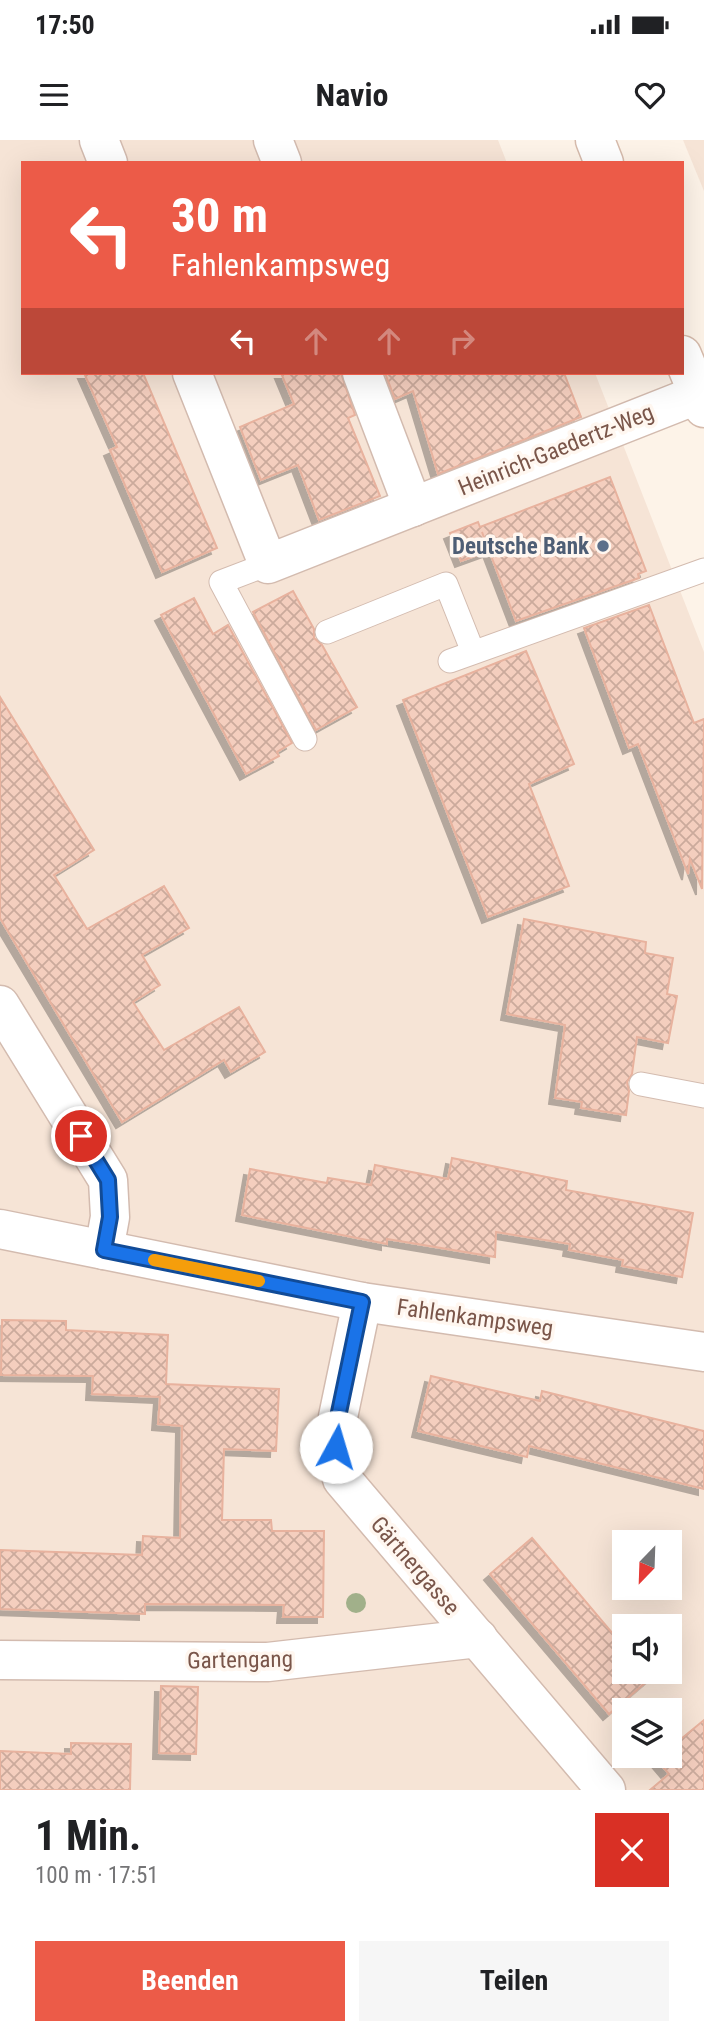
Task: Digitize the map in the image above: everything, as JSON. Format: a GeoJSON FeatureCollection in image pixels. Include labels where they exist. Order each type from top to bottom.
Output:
{"type":"FeatureCollection","features":[{"type":"Feature","properties":{"kind":"street"},"geometry":{"type":"LineString","coordinates":[[99,140],[107,161]]}},
{"type":"Feature","properties":{"kind":"street"},"geometry":{"type":"LineString","coordinates":[[273,140],[281,161]]}},
{"type":"Feature","properties":{"kind":"street"},"geometry":{"type":"LineString","coordinates":[[595,140],[603,161]]}},
{"type":"Feature","properties":{"kind":"street"},"geometry":{"type":"LineString","coordinates":[[684,360],[701,401]]}},
{"type":"Feature","properties":{"kind":"street"},"geometry":{"type":"LineString","coordinates":[[193,375],[268,564]]}},
{"type":"Feature","properties":{"kind":"street"},"geometry":{"type":"LineString","coordinates":[[363,375],[413,507]]}},
{"type":"Feature","properties":{"kind":"street","name":"Heinrich-Gaedertz-Weg"},"geometry":{"type":"LineString","coordinates":[[268,564],[413,507],[701,401]]}},
{"type":"Feature","properties":{"kind":"street"},"geometry":{"type":"LineString","coordinates":[[0,1005],[108,1180],[110,1217],[104,1250]]}},
{"type":"Feature","properties":{"kind":"street","name":"Fahlenkampsweg"},"geometry":{"type":"LineString","coordinates":[[0,1229],[362,1302],[704,1352]]}},
{"type":"Feature","properties":{"kind":"street","name":"Gärtnergasse"},"geometry":{"type":"LineString","coordinates":[[362,1302],[338,1417],[336,1447],[342,1479],[366,1511],[606,1790]]}},
{"type":"Feature","properties":{"kind":"street","name":"Gartengang"},"geometry":{"type":"LineString","coordinates":[[0,1660],[268,1662],[478,1638]]}},
{"type":"Feature","properties":{"kind":"lane"},"geometry":{"type":"LineString","coordinates":[[268,564],[221,582],[305,738]]}},
{"type":"Feature","properties":{"kind":"lane"},"geometry":{"type":"LineString","coordinates":[[450,661],[704,570]]}},
{"type":"Feature","properties":{"kind":"lane"},"geometry":{"type":"LineString","coordinates":[[327,632],[446,584],[474,652]]}},
{"type":"Feature","properties":{"kind":"lane"},"geometry":{"type":"LineString","coordinates":[[641,1084],[704,1096]]}},
{"type":"Feature","properties":{"kind":"shaded area"},"geometry":{"type":"Polygon","coordinates":[[[0,140],[498,140],[506,161],[21,161],[21,375],[596,375],[704,652],[704,1790],[0,1790],[0,140]]]}},
{"type":"Feature","properties":{"kind":"shaded area"},"geometry":{"type":"Polygon","coordinates":[[[683,140],[704,140],[704,191],[683,140]]]}},
{"type":"Feature","properties":{"kind":"building"},"geometry":{"type":"Polygon","coordinates":[[[85,375],[144,375],[217,548],[162,572],[110,450],[117,447],[85,375]]]}},
{"type":"Feature","properties":{"kind":"building"},"geometry":{"type":"Polygon","coordinates":[[[282,375],[342,375],[355,415],[348,418],[380,496],[319,520],[298,465],[261,480],[240,427],[294,404],[282,375]]]}},
{"type":"Feature","properties":{"kind":"building"},"geometry":{"type":"Polygon","coordinates":[[[386,375],[565,375],[581,417],[438,474],[413,391],[395,399],[386,375]]]}},
{"type":"Feature","properties":{"kind":"building"},"geometry":{"type":"Polygon","coordinates":[[[610,477],[646,571],[638,574],[639,578],[516,621],[482,532],[489,551],[461,561],[450,533],[478,522],[480,527],[610,477]]]}},
{"type":"Feature","properties":{"kind":"building"},"geometry":{"type":"Polygon","coordinates":[[[293,591],[314,629],[314,638],[322,645],[357,707],[316,730],[253,612],[293,591]]]}},
{"type":"Feature","properties":{"kind":"building"},"geometry":{"type":"Polygon","coordinates":[[[194,598],[213,634],[228,625],[292,743],[277,752],[279,756],[246,774],[161,615],[194,598]]]}},
{"type":"Feature","properties":{"kind":"building"},"geometry":{"type":"Polygon","coordinates":[[[649,605],[694,723],[704,719],[702,889],[690,859],[688,874],[638,744],[629,748],[584,628],[649,605]]]}},
{"type":"Feature","properties":{"kind":"building"},"geometry":{"type":"Polygon","coordinates":[[[526,651],[574,764],[529,784],[569,886],[488,917],[403,700],[526,651]]]}},
{"type":"Feature","properties":{"kind":"building"},"geometry":{"type":"Polygon","coordinates":[[[0,697],[94,850],[54,875],[87,929],[164,886],[189,928],[142,955],[160,985],[133,1002],[164,1050],[239,1007],[265,1052],[231,1072],[224,1060],[122,1122],[0,918],[0,697]]]}},
{"type":"Feature","properties":{"kind":"building"},"geometry":{"type":"Polygon","coordinates":[[[524,919],[646,942],[645,953],[673,958],[667,994],[677,996],[668,1043],[637,1037],[632,1074],[627,1082],[629,1091],[626,1115],[581,1108],[582,1102],[555,1098],[565,1025],[507,1014],[524,919]]]}},
{"type":"Feature","properties":{"kind":"building"},"geometry":{"type":"Polygon","coordinates":[[[452,1158],[567,1181],[566,1190],[693,1213],[682,1277],[622,1266],[623,1260],[569,1250],[570,1244],[496,1232],[495,1257],[387,1239],[387,1244],[242,1215],[250,1169],[327,1183],[328,1178],[371,1185],[375,1165],[448,1179],[452,1158]]]}},
{"type":"Feature","properties":{"kind":"building"},"geometry":{"type":"Polygon","coordinates":[[[2,1320],[66,1321],[66,1330],[168,1335],[166,1384],[279,1389],[276,1451],[224,1449],[222,1520],[271,1520],[272,1531],[324,1531],[323,1617],[283,1617],[284,1605],[145,1604],[145,1614],[0,1609],[0,1550],[142,1555],[143,1536],[180,1538],[182,1426],[158,1424],[160,1397],[92,1394],[93,1376],[1,1375],[2,1320]]]}},
{"type":"Feature","properties":{"kind":"building"},"geometry":{"type":"Polygon","coordinates":[[[431,1376],[540,1401],[542,1391],[704,1431],[704,1489],[529,1446],[527,1457],[418,1431],[431,1376]]]}},
{"type":"Feature","properties":{"kind":"building"},"geometry":{"type":"Polygon","coordinates":[[[532,1538],[612,1633],[612,1684],[644,1684],[628,1698],[612,1698],[612,1711],[609,1714],[490,1574],[532,1538]]]}},
{"type":"Feature","properties":{"kind":"building"},"geometry":{"type":"Polygon","coordinates":[[[161,1686],[198,1687],[196,1754],[159,1753],[161,1686]]]}},
{"type":"Feature","properties":{"kind":"building"},"geometry":{"type":"Polygon","coordinates":[[[704,1720],[704,1790],[650,1790],[669,1774],[664,1768],[682,1768],[682,1738],[704,1720]]]}},
{"type":"Feature","properties":{"kind":"building"},"geometry":{"type":"Polygon","coordinates":[[[71,1743],[131,1744],[130,1790],[0,1790],[0,1751],[71,1754],[71,1743]]]}},
{"type":"Feature","properties":{"kind":"slow traffic"},"geometry":{"type":"LineString","coordinates":[[154,1260],[259,1281]]}},
{"type":"Feature","properties":{"kind":"place","name":"Deutsche Bank"},"geometry":{"type":"Point","coordinates":[603,546]}},
{"type":"Feature","properties":{"kind":"route"},"geometry":{"type":"LineString","coordinates":[[81,1136],[108,1180],[110,1217],[104,1250],[362,1302],[338,1417],[336,1447]]}}]}
